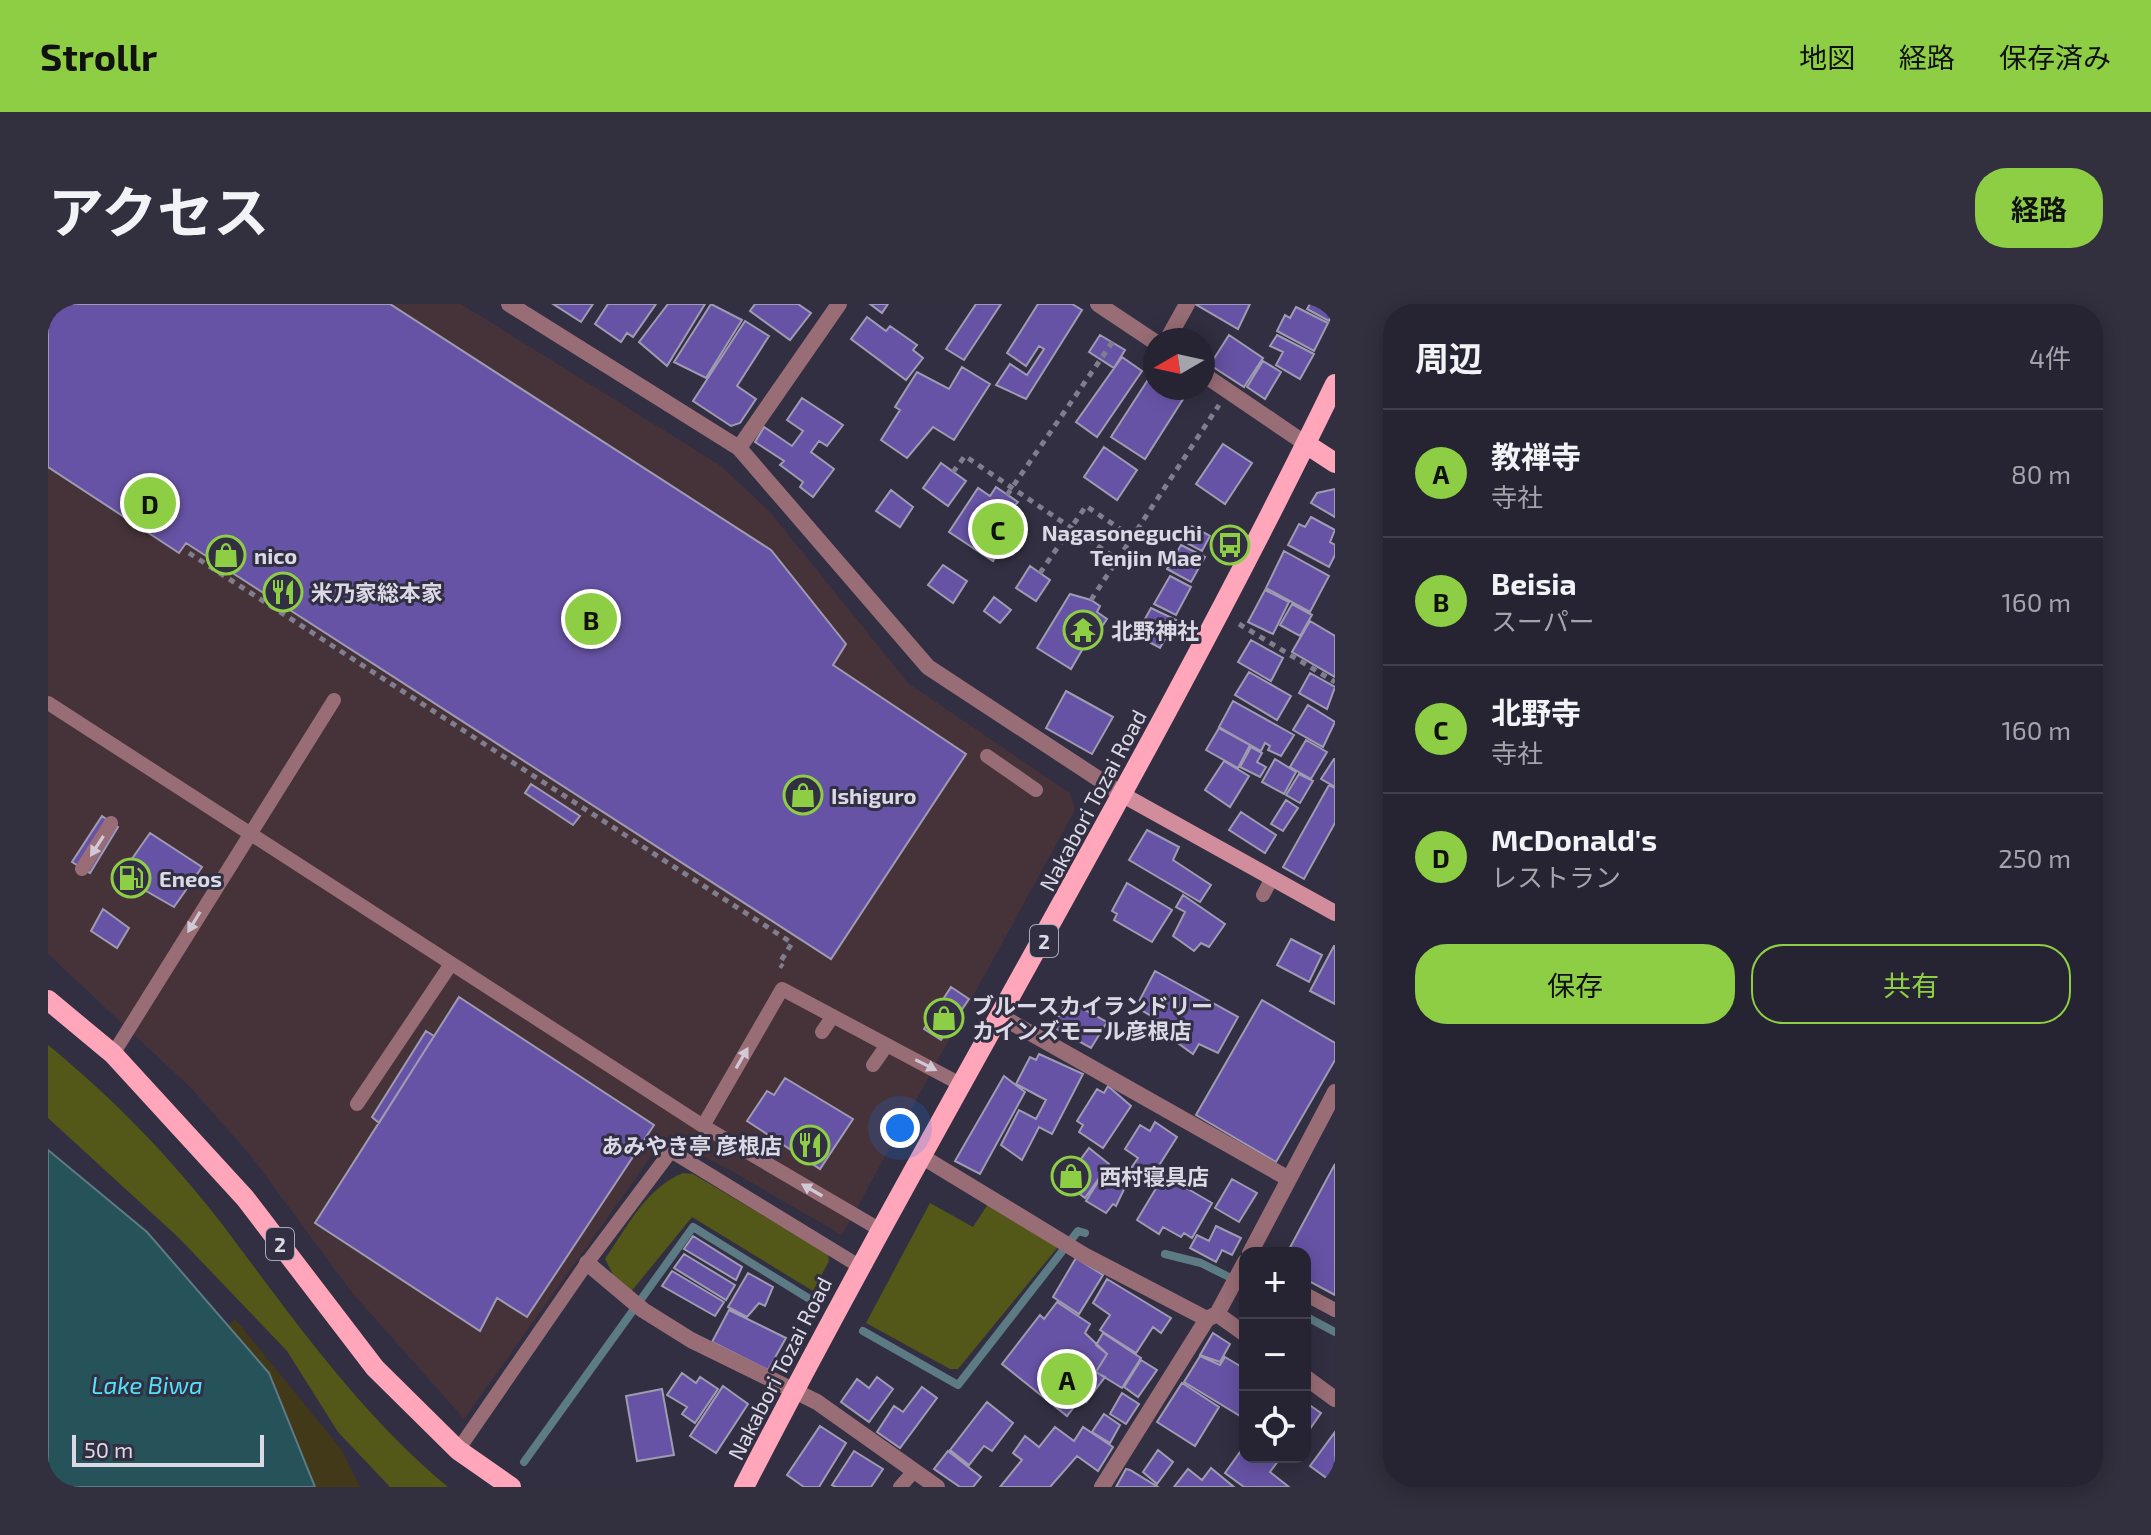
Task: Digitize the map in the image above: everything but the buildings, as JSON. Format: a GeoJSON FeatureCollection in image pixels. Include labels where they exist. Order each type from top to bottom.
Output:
{"type":"FeatureCollection","features":[{"type":"Feature","properties":{"kind":"main road","name":"Nakabori Tozai Road"},"geometry":{"type":"LineString","coordinates":[[744,1487],[879,1229],[1002,1017],[1123,795],[1335,384]]}},
{"type":"Feature","properties":{"kind":"main road"},"geometry":{"type":"LineString","coordinates":[[1306,444],[1335,463]]}},
{"type":"Feature","properties":{"kind":"main road","name":"2"},"geometry":{"type":"LineString","coordinates":[[48,1000],[113,1054],[245,1198],[375,1368],[458,1450],[511,1487]]}},
{"type":"Feature","properties":{"kind":"street"},"geometry":{"type":"LineString","coordinates":[[509,304],[739,448],[928,667],[1123,795],[1335,913]]}},
{"type":"Feature","properties":{"kind":"street"},"geometry":{"type":"LineString","coordinates":[[739,448],[839,304]]}},
{"type":"Feature","properties":{"kind":"street"},"geometry":{"type":"LineString","coordinates":[[1098,304],[1143,334]]}},
{"type":"Feature","properties":{"kind":"street"},"geometry":{"type":"LineString","coordinates":[[1174,328],[1187,304]]}},
{"type":"Feature","properties":{"kind":"street"},"geometry":{"type":"LineString","coordinates":[[1215,382],[1306,444]]}},
{"type":"Feature","properties":{"kind":"street"},"geometry":{"type":"LineString","coordinates":[[1002,1017],[1157,1099],[1213,1142],[1289,1179]]}},
{"type":"Feature","properties":{"kind":"street"},"geometry":{"type":"LineString","coordinates":[[1253,1247],[1335,1092]]}},
{"type":"Feature","properties":{"kind":"street"},"geometry":{"type":"LineString","coordinates":[[921,1156],[1077,1250],[1239,1331]]}},
{"type":"Feature","properties":{"kind":"street"},"geometry":{"type":"LineString","coordinates":[[587,1263],[643,1310],[691,1340],[817,1402],[937,1487]]}},
{"type":"Feature","properties":{"kind":"street"},"geometry":{"type":"LineString","coordinates":[[1102,1487],[1239,1272]]}},
{"type":"Feature","properties":{"kind":"street"},"geometry":{"type":"LineString","coordinates":[[1311,1381],[1335,1399]]}},
{"type":"Feature","properties":{"kind":"lane"},"geometry":{"type":"LineString","coordinates":[[113,1054],[334,700]]}},
{"type":"Feature","properties":{"kind":"lane"},"geometry":{"type":"LineString","coordinates":[[48,703],[703,1126],[879,1229]]}},
{"type":"Feature","properties":{"kind":"lane"},"geometry":{"type":"LineString","coordinates":[[987,756],[1036,790]]}},
{"type":"Feature","properties":{"kind":"lane"},"geometry":{"type":"LineString","coordinates":[[82,869],[111,823]]}},
{"type":"Feature","properties":{"kind":"lane"},"geometry":{"type":"LineString","coordinates":[[1263,895],[1272,878]]}},
{"type":"Feature","properties":{"kind":"lane"},"geometry":{"type":"LineString","coordinates":[[357,1104],[451,964]]}},
{"type":"Feature","properties":{"kind":"lane"},"geometry":{"type":"LineString","coordinates":[[703,1126],[782,989],[962,1085]]}},
{"type":"Feature","properties":{"kind":"lane"},"geometry":{"type":"LineString","coordinates":[[822,1032],[833,1016]]}},
{"type":"Feature","properties":{"kind":"lane"},"geometry":{"type":"LineString","coordinates":[[873,1065],[887,1045]]}},
{"type":"Feature","properties":{"kind":"lane"},"geometry":{"type":"LineString","coordinates":[[458,1450],[587,1263],[671,1151],[859,1266]]}},
{"type":"Feature","properties":{"kind":"lane"},"geometry":{"type":"LineString","coordinates":[[1311,1297],[1335,1310]]}},
{"type":"Feature","properties":{"kind":"lane"},"geometry":{"type":"LineString","coordinates":[[900,1487],[914,1471]]}},
{"type":"Feature","properties":{"kind":"path"},"geometry":{"type":"LineString","coordinates":[[1007,495],[1126,323]]}},
{"type":"Feature","properties":{"kind":"path"},"geometry":{"type":"LineString","coordinates":[[1091,600],[1228,391]]}},
{"type":"Feature","properties":{"kind":"path"},"geometry":{"type":"LineString","coordinates":[[953,472],[965,456],[1117,559]]}},
{"type":"Feature","properties":{"kind":"path"},"geometry":{"type":"LineString","coordinates":[[1040,573],[1086,506],[1132,537]]}},
{"type":"Feature","properties":{"kind":"path"},"geometry":{"type":"LineString","coordinates":[[189,553],[290,615],[792,943],[779,964],[783,967]]}},
{"type":"Feature","properties":{"kind":"path"},"geometry":{"type":"LineString","coordinates":[[1239,624],[1335,682]]}},
{"type":"Feature","properties":{"kind":"path"},"geometry":{"type":"LineString","coordinates":[[499,754],[503,747]]}},
{"type":"Feature","properties":{"kind":"path"},"geometry":{"type":"LineString","coordinates":[[722,899],[726,892]]}},
{"type":"Feature","properties":{"kind":"shaded area"},"geometry":{"type":"Polygon","coordinates":[[[48,304],[461,304],[721,466],[769,511],[909,684],[1070,793],[1075,810],[842,1235],[728,1169],[665,1137],[464,1419],[350,1290],[251,1156],[192,1089],[48,954],[48,304]]]}},
{"type":"Feature","properties":{"kind":"green space"},"geometry":{"type":"Polygon","coordinates":[[[48,1045],[118,1107],[161,1152],[203,1199],[300,1328],[356,1396],[448,1487],[390,1487],[338,1432],[287,1351],[179,1238],[48,1118],[48,1045]]]}},
{"type":"Feature","properties":{"kind":"green space"},"geometry":{"type":"Polygon","coordinates":[[[683,1173],[693,1174],[828,1254],[829,1261],[813,1291],[692,1217],[630,1293],[619,1286],[605,1259],[648,1198],[683,1173]]]}},
{"type":"Feature","properties":{"kind":"green space"},"geometry":{"type":"Polygon","coordinates":[[[930,1203],[973,1227],[988,1204],[1058,1247],[958,1369],[950,1369],[866,1323],[930,1203]]]}},
{"type":"Feature","properties":{"kind":"sand"},"geometry":{"type":"Polygon","coordinates":[[[235,1319],[341,1449],[360,1487],[315,1487],[269,1373],[228,1326],[235,1319]]]}},
{"type":"Feature","properties":{"kind":"water","name":"Lake Biwa"},"geometry":{"type":"Polygon","coordinates":[[[48,1150],[147,1232],[269,1373],[315,1487],[48,1487],[48,1150]]]}},
{"type":"Feature","properties":{"kind":"waterway"},"geometry":{"type":"LineString","coordinates":[[524,1462],[693,1227],[808,1298]]}},
{"type":"Feature","properties":{"kind":"waterway"},"geometry":{"type":"LineString","coordinates":[[863,1331],[958,1385],[1078,1231],[1085,1233]]}},
{"type":"Feature","properties":{"kind":"waterway"},"geometry":{"type":"LineString","coordinates":[[1165,1254],[1201,1263],[1239,1282]]}},
{"type":"Feature","properties":{"kind":"waterway"},"geometry":{"type":"LineString","coordinates":[[1311,1319],[1335,1332]]}},
{"type":"Feature","properties":{"kind":"place","name":"McDonald's"},"geometry":{"type":"Point","coordinates":[150,503]}},
{"type":"Feature","properties":{"kind":"place","name":"北野寺"},"geometry":{"type":"Point","coordinates":[998,529]}},
{"type":"Feature","properties":{"kind":"place","name":"Nagasoneguchi Tenjin Mae"},"geometry":{"type":"Point","coordinates":[1230,545]}},
{"type":"Feature","properties":{"kind":"place","name":"nico"},"geometry":{"type":"Point","coordinates":[226,555]}},
{"type":"Feature","properties":{"kind":"place","name":"米乃家総本家"},"geometry":{"type":"Point","coordinates":[283,592]}},
{"type":"Feature","properties":{"kind":"place","name":"Beisia"},"geometry":{"type":"Point","coordinates":[591,619]}},
{"type":"Feature","properties":{"kind":"place","name":"北野神社"},"geometry":{"type":"Point","coordinates":[1083,630]}},
{"type":"Feature","properties":{"kind":"place","name":"Ishiguro"},"geometry":{"type":"Point","coordinates":[803,795]}},
{"type":"Feature","properties":{"kind":"place","name":"Eneos"},"geometry":{"type":"Point","coordinates":[131,878]}},
{"type":"Feature","properties":{"kind":"place","name":"ブルースカイランドリー カインズモール彦根店"},"geometry":{"type":"Point","coordinates":[944,1018]}},
{"type":"Feature","properties":{"kind":"place","name":"あみやき亭 彦根店"},"geometry":{"type":"Point","coordinates":[810,1145]}},
{"type":"Feature","properties":{"kind":"place","name":"西村寝具店"},"geometry":{"type":"Point","coordinates":[1071,1176]}},
{"type":"Feature","properties":{"kind":"place","name":"教禅寺"},"geometry":{"type":"Point","coordinates":[1067,1379]}}]}
